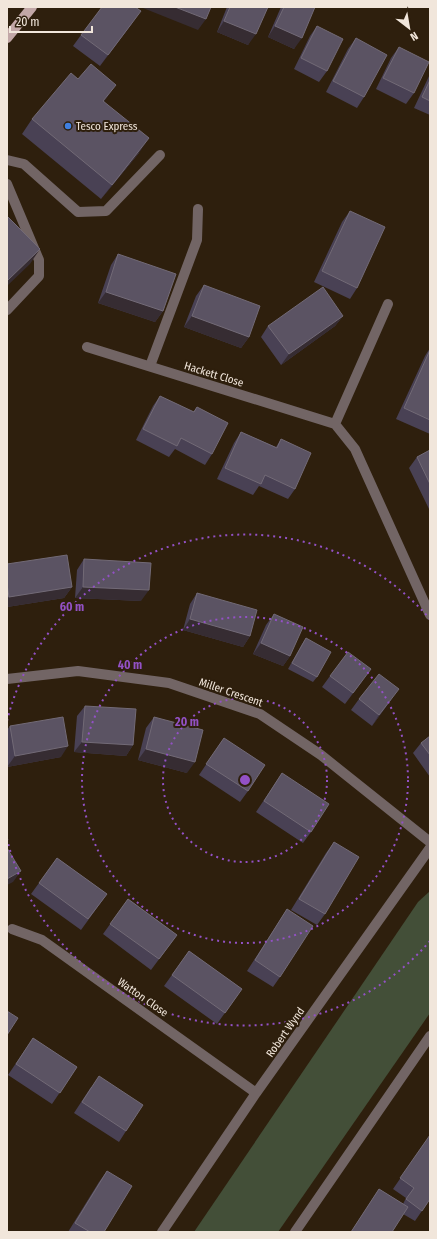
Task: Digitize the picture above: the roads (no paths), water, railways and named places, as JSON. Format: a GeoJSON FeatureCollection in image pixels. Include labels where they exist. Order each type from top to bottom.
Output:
{"type":"FeatureCollection","features":[{"type":"Feature","properties":{"kind":"main road"},"geometry":{"type":"LineString","coordinates":[[7,38],[32,7]]}},
{"type":"Feature","properties":{"kind":"street"},"geometry":{"type":"LineString","coordinates":[[7,160],[24,164],[78,212],[85,212],[106,211],[160,155]]}},
{"type":"Feature","properties":{"kind":"street"},"geometry":{"type":"LineString","coordinates":[[7,184],[39,260],[39,276],[7,310]]}},
{"type":"Feature","properties":{"kind":"street"},"geometry":{"type":"LineString","coordinates":[[150,366],[197,240],[198,209]]}},
{"type":"Feature","properties":{"kind":"street"},"geometry":{"type":"LineString","coordinates":[[388,304],[335,424],[355,449],[430,615]]}},
{"type":"Feature","properties":{"kind":"street","name":"Hackett Close"},"geometry":{"type":"LineString","coordinates":[[87,346],[335,424]]}},
{"type":"Feature","properties":{"kind":"street","name":"Miller Crescent"},"geometry":{"type":"LineString","coordinates":[[7,679],[78,671],[169,683],[260,714],[321,755],[430,842]]}},
{"type":"Feature","properties":{"kind":"street","name":"Robert Wynd"},"geometry":{"type":"LineString","coordinates":[[162,1232],[256,1093],[430,848]]}},
{"type":"Feature","properties":{"kind":"street","name":"Watton Close"},"geometry":{"type":"LineString","coordinates":[[12,929],[42,940],[256,1093]]}},
{"type":"Feature","properties":{"kind":"street"},"geometry":{"type":"LineString","coordinates":[[295,1232],[430,1036]]}},
{"type":"Feature","properties":{"kind":"place","name":"Tesco Express"},"geometry":{"type":"Point","coordinates":[68,126]}}]}
